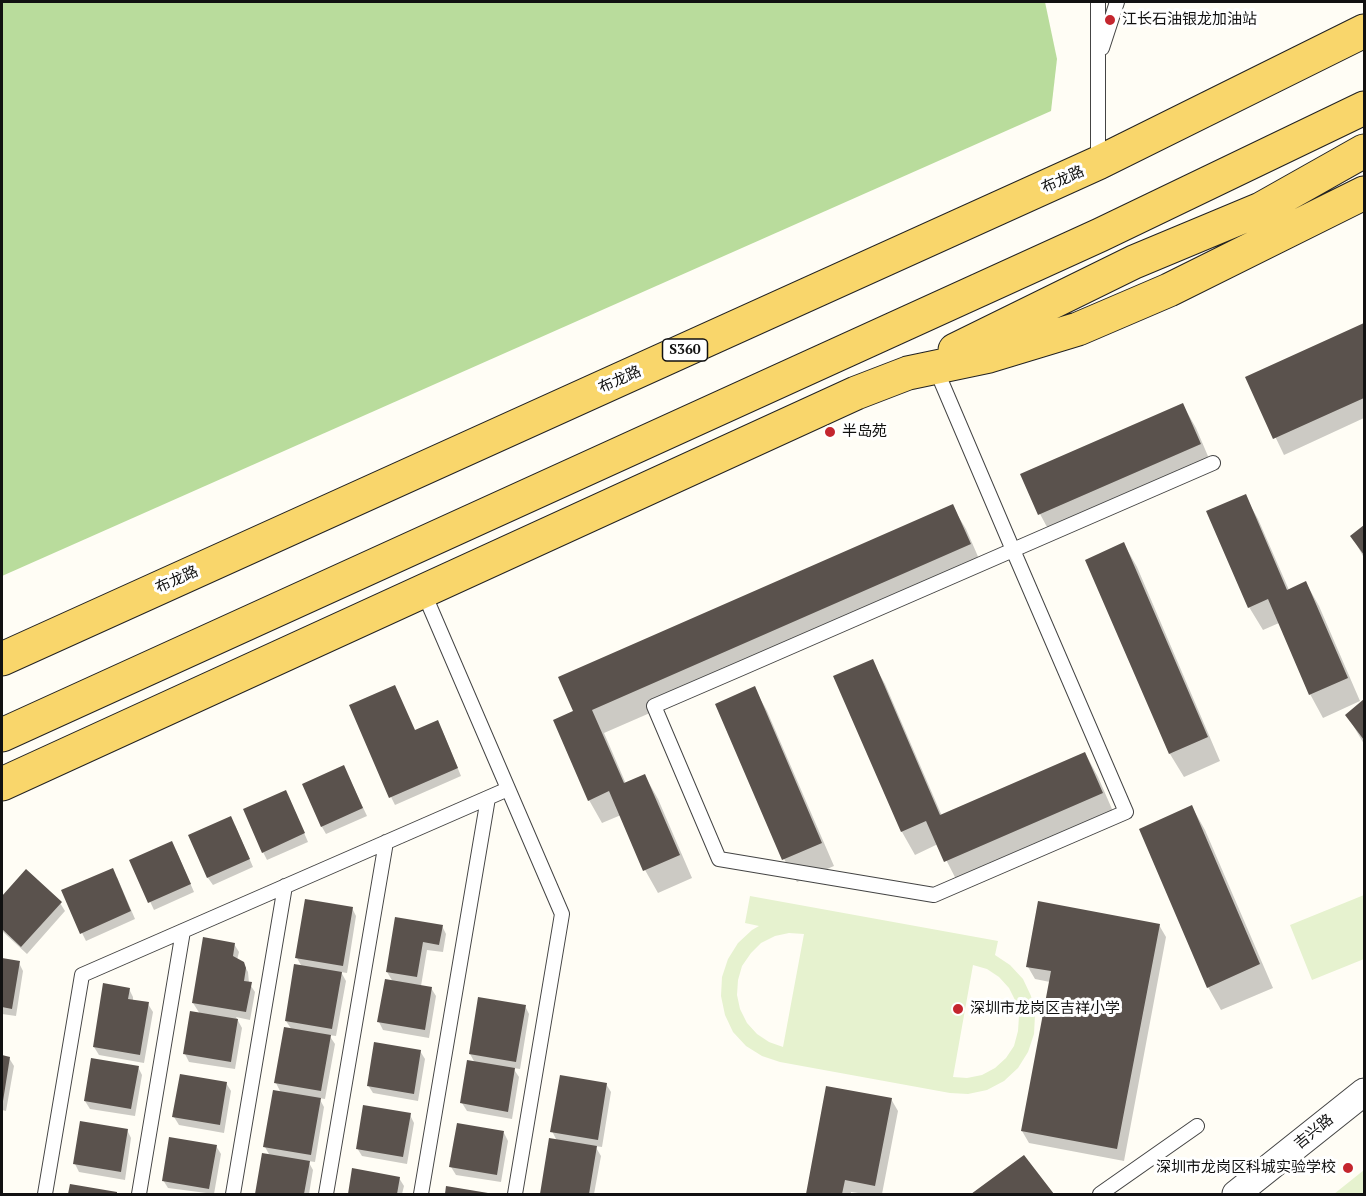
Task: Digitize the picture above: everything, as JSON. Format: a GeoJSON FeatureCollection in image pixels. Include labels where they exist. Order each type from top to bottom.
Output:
{"type":"FeatureCollection","features":[{"type":"Feature","properties":{"kind":"main road","name":"布龙路"},"geometry":{"type":"LineString","coordinates":[[2,659],[1098,163],[1365,31]]}},
{"type":"Feature","properties":{"kind":"main road"},"geometry":{"type":"LineString","coordinates":[[1100,236],[1261,209],[1361,111]]}},
{"type":"Feature","properties":{"kind":"main road"},"geometry":{"type":"LineString","coordinates":[[2,735],[1100,236],[1361,111]]}},
{"type":"Feature","properties":{"kind":"main road"},"geometry":{"type":"LineString","coordinates":[[2,784],[856,393],[921,370],[1134,262],[1261,209],[1365,151]]}},
{"type":"Feature","properties":{"kind":"main road"},"geometry":{"type":"LineString","coordinates":[[921,370],[989,356],[1078,329],[1169,290],[1365,193]]}},
{"type":"Feature","properties":{"kind":"street","name":"吉兴路"},"geometry":{"type":"LineString","coordinates":[[1236,1194],[1365,1092]]}},
{"type":"Feature","properties":{"kind":"lane"},"geometry":{"type":"LineString","coordinates":[[1098,2],[1098,163]]}},
{"type":"Feature","properties":{"kind":"lane"},"geometry":{"type":"LineString","coordinates":[[1098,60],[1117,2]]}},
{"type":"Feature","properties":{"kind":"lane"},"geometry":{"type":"LineString","coordinates":[[921,370],[1013,550],[1126,812],[934,896],[719,859],[654,706],[1013,550],[1213,463]]}},
{"type":"Feature","properties":{"kind":"lane"},"geometry":{"type":"LineString","coordinates":[[423,591],[562,914],[515,1194]]}},
{"type":"Feature","properties":{"kind":"lane"},"geometry":{"type":"LineString","coordinates":[[45,1194],[82,975],[508,789]]}},
{"type":"Feature","properties":{"kind":"lane"},"geometry":{"type":"LineString","coordinates":[[421,1194],[488,798]]}},
{"type":"Feature","properties":{"kind":"lane"},"geometry":{"type":"LineString","coordinates":[[326,1194],[386,842]]}},
{"type":"Feature","properties":{"kind":"lane"},"geometry":{"type":"LineString","coordinates":[[233,1194],[285,886]]}},
{"type":"Feature","properties":{"kind":"lane"},"geometry":{"type":"LineString","coordinates":[[139,1194],[183,930]]}},
{"type":"Feature","properties":{"kind":"lane"},"geometry":{"type":"LineString","coordinates":[[1100,1194],[1197,1126]]}},
{"type":"Feature","properties":{"kind":"green space"},"geometry":{"type":"Polygon","coordinates":[[[2,2],[1045,2],[1057,59],[1051,111],[2,576],[2,2]]]}},
{"type":"Feature","properties":{"kind":"green space"},"geometry":{"type":"Polygon","coordinates":[[[1364,895],[1364,959],[1312,980],[1290,925],[1364,895]]]}},
{"type":"Feature","properties":{"kind":"green space"},"geometry":{"type":"Polygon","coordinates":[[[750,896],[998,941],[995,955],[1010,965],[1023,979],[1031,996],[1035,1015],[1034,1034],[1028,1052],[1018,1068],[1004,1081],[987,1090],[968,1094],[950,1093],[780,1062],[762,1056],[746,1046],[733,1032],[725,1015],[721,996],[722,977],[728,959],[738,943],[759,926],[745,923],[750,896]],[[789,933],[775,936],[761,943],[751,953],[742,966],[737,995],[740,1009],[747,1023],[769,1042],[783,1047],[804,934],[789,933]],[[973,965],[953,1077],[967,1078],[982,1075],[995,1068],[1014,1046],[1018,1031],[1019,1016],[1016,1002],[1009,988],[987,969],[973,965]]]}},
{"type":"Feature","properties":{"kind":"green space"},"geometry":{"type":"Polygon","coordinates":[[[1364,1170],[1364,1194],[1334,1194],[1364,1170]]]}},
{"type":"Feature","properties":{"kind":"building"},"geometry":{"type":"Polygon","coordinates":[[[1364,323],[1364,398],[1273,439],[1245,377],[1364,323]]]}},
{"type":"Feature","properties":{"kind":"building"},"geometry":{"type":"Polygon","coordinates":[[[1183,403],[1201,444],[1038,515],[1020,474],[1183,403]]]}},
{"type":"Feature","properties":{"kind":"building"},"geometry":{"type":"Polygon","coordinates":[[[1246,494],[1287,590],[1306,581],[1348,678],[1309,695],[1268,599],[1248,608],[1206,511],[1246,494]]]}},
{"type":"Feature","properties":{"kind":"building"},"geometry":{"type":"Polygon","coordinates":[[[953,504],[971,544],[592,710],[624,783],[645,774],[680,855],[643,871],[609,791],[588,801],[553,720],[573,711],[558,677],[953,504]]]}},
{"type":"Feature","properties":{"kind":"building"},"geometry":{"type":"Polygon","coordinates":[[[1364,525],[1364,555],[1350,536],[1364,525]]]}},
{"type":"Feature","properties":{"kind":"building"},"geometry":{"type":"Polygon","coordinates":[[[1124,542],[1208,737],[1169,754],[1085,560],[1124,542]]]}},
{"type":"Feature","properties":{"kind":"building"},"geometry":{"type":"Polygon","coordinates":[[[873,659],[940,815],[1085,752],[1103,793],[944,862],[926,821],[901,832],[833,676],[873,659]]]}},
{"type":"Feature","properties":{"kind":"building"},"geometry":{"type":"Polygon","coordinates":[[[395,685],[415,730],[438,720],[458,768],[389,798],[349,705],[395,685]]]}},
{"type":"Feature","properties":{"kind":"building"},"geometry":{"type":"Polygon","coordinates":[[[755,686],[822,843],[782,860],[715,704],[755,686]]]}},
{"type":"Feature","properties":{"kind":"building"},"geometry":{"type":"Polygon","coordinates":[[[1364,699],[1364,740],[1345,715],[1364,699]]]}},
{"type":"Feature","properties":{"kind":"building"},"geometry":{"type":"Polygon","coordinates":[[[344,765],[363,808],[321,827],[302,784],[344,765]]]}},
{"type":"Feature","properties":{"kind":"building"},"geometry":{"type":"Polygon","coordinates":[[[286,790],[305,833],[262,853],[243,809],[286,790]]]}},
{"type":"Feature","properties":{"kind":"building"},"geometry":{"type":"Polygon","coordinates":[[[1192,805],[1260,964],[1207,988],[1139,829],[1192,805]]]}},
{"type":"Feature","properties":{"kind":"building"},"geometry":{"type":"Polygon","coordinates":[[[231,816],[250,859],[207,878],[188,835],[231,816]]]}},
{"type":"Feature","properties":{"kind":"building"},"geometry":{"type":"Polygon","coordinates":[[[172,841],[191,884],[148,903],[129,860],[172,841]]]}},
{"type":"Feature","properties":{"kind":"building"},"geometry":{"type":"Polygon","coordinates":[[[113,868],[131,911],[80,934],[61,890],[113,868]]]}},
{"type":"Feature","properties":{"kind":"building"},"geometry":{"type":"Polygon","coordinates":[[[26,869],[62,902],[21,947],[2,929],[2,896],[26,869]]]}},
{"type":"Feature","properties":{"kind":"building"},"geometry":{"type":"Polygon","coordinates":[[[305,899],[353,907],[343,966],[295,958],[305,899]]]}},
{"type":"Feature","properties":{"kind":"building"},"geometry":{"type":"Polygon","coordinates":[[[1038,901],[1160,924],[1117,1149],[1021,1131],[1051,971],[1026,967],[1038,901]]]}},
{"type":"Feature","properties":{"kind":"building"},"geometry":{"type":"Polygon","coordinates":[[[395,917],[443,925],[439,945],[423,942],[417,977],[386,972],[395,917]]]}},
{"type":"Feature","properties":{"kind":"building"},"geometry":{"type":"Polygon","coordinates":[[[203,937],[235,943],[233,956],[244,962],[246,968],[244,981],[252,982],[246,1012],[192,1003],[203,937]]]}},
{"type":"Feature","properties":{"kind":"building"},"geometry":{"type":"Polygon","coordinates":[[[2,958],[20,961],[12,1009],[2,1007],[2,958]]]}},
{"type":"Feature","properties":{"kind":"building"},"geometry":{"type":"Polygon","coordinates":[[[294,964],[342,972],[332,1029],[285,1021],[294,964]]]}},
{"type":"Feature","properties":{"kind":"building"},"geometry":{"type":"Polygon","coordinates":[[[385,979],[432,987],[425,1030],[377,1022],[385,979]]]}},
{"type":"Feature","properties":{"kind":"building"},"geometry":{"type":"Polygon","coordinates":[[[103,983],[130,988],[128,999],[149,1002],[140,1055],[93,1047],[103,983]]]}},
{"type":"Feature","properties":{"kind":"building"},"geometry":{"type":"Polygon","coordinates":[[[478,997],[526,1005],[516,1062],[469,1054],[478,997]]]}},
{"type":"Feature","properties":{"kind":"building"},"geometry":{"type":"Polygon","coordinates":[[[190,1011],[238,1019],[231,1062],[183,1054],[190,1011]]]}},
{"type":"Feature","properties":{"kind":"building"},"geometry":{"type":"Polygon","coordinates":[[[284,1027],[331,1035],[321,1091],[274,1083],[284,1027]]]}},
{"type":"Feature","properties":{"kind":"building"},"geometry":{"type":"Polygon","coordinates":[[[374,1042],[421,1050],[414,1094],[367,1086],[374,1042]]]}},
{"type":"Feature","properties":{"kind":"building"},"geometry":{"type":"Polygon","coordinates":[[[2,1055],[10,1057],[3,1101],[2,1101],[2,1055]]]}},
{"type":"Feature","properties":{"kind":"building"},"geometry":{"type":"Polygon","coordinates":[[[91,1058],[139,1066],[131,1109],[84,1101],[91,1058]]]}},
{"type":"Feature","properties":{"kind":"building"},"geometry":{"type":"Polygon","coordinates":[[[467,1060],[515,1068],[508,1112],[460,1103],[467,1060]]]}},
{"type":"Feature","properties":{"kind":"building"},"geometry":{"type":"Polygon","coordinates":[[[180,1074],[227,1082],[220,1125],[172,1117],[180,1074]]]}},
{"type":"Feature","properties":{"kind":"building"},"geometry":{"type":"Polygon","coordinates":[[[560,1075],[607,1083],[598,1140],[550,1132],[560,1075]]]}},
{"type":"Feature","properties":{"kind":"building"},"geometry":{"type":"Polygon","coordinates":[[[826,1086],[892,1098],[875,1186],[845,1180],[842,1194],[806,1194],[826,1086]]]}},
{"type":"Feature","properties":{"kind":"building"},"geometry":{"type":"Polygon","coordinates":[[[273,1090],[321,1098],[311,1155],[263,1147],[273,1090]]]}},
{"type":"Feature","properties":{"kind":"building"},"geometry":{"type":"Polygon","coordinates":[[[363,1105],[411,1113],[403,1157],[356,1149],[363,1105]]]}},
{"type":"Feature","properties":{"kind":"building"},"geometry":{"type":"Polygon","coordinates":[[[80,1121],[128,1129],[121,1172],[73,1164],[80,1121]]]}},
{"type":"Feature","properties":{"kind":"building"},"geometry":{"type":"Polygon","coordinates":[[[457,1123],[504,1131],[497,1175],[449,1167],[457,1123]]]}},
{"type":"Feature","properties":{"kind":"building"},"geometry":{"type":"Polygon","coordinates":[[[169,1137],[217,1145],[209,1189],[162,1181],[169,1137]]]}},
{"type":"Feature","properties":{"kind":"building"},"geometry":{"type":"Polygon","coordinates":[[[549,1138],[597,1146],[589,1194],[540,1194],[549,1138]]]}},
{"type":"Feature","properties":{"kind":"building"},"geometry":{"type":"Polygon","coordinates":[[[262,1153],[310,1161],[304,1194],[255,1194],[262,1153]]]}},
{"type":"Feature","properties":{"kind":"building"},"geometry":{"type":"Polygon","coordinates":[[[1024,1155],[1054,1194],[971,1194],[1024,1155]]]}},
{"type":"Feature","properties":{"kind":"building"},"geometry":{"type":"Polygon","coordinates":[[[352,1168],[400,1177],[397,1194],[348,1194],[352,1168]]]}},
{"type":"Feature","properties":{"kind":"building"},"geometry":{"type":"Polygon","coordinates":[[[70,1184],[117,1192],[117,1194],[68,1194],[70,1184]]]}},
{"type":"Feature","properties":{"kind":"building"},"geometry":{"type":"Polygon","coordinates":[[[446,1186],[488,1193],[488,1194],[445,1194],[446,1186]]]}},
{"type":"Feature","properties":{"kind":"place","name":"江长石油银龙加油站"},"geometry":{"type":"Point","coordinates":[1110,20]}},
{"type":"Feature","properties":{"kind":"place","name":"半岛苑"},"geometry":{"type":"Point","coordinates":[830,432]}},
{"type":"Feature","properties":{"kind":"place","name":"深圳市龙岗区吉祥小学"},"geometry":{"type":"Point","coordinates":[958,1009]}},
{"type":"Feature","properties":{"kind":"place","name":"深圳市龙岗区科城实验学校"},"geometry":{"type":"Point","coordinates":[1348,1168]}}]}
